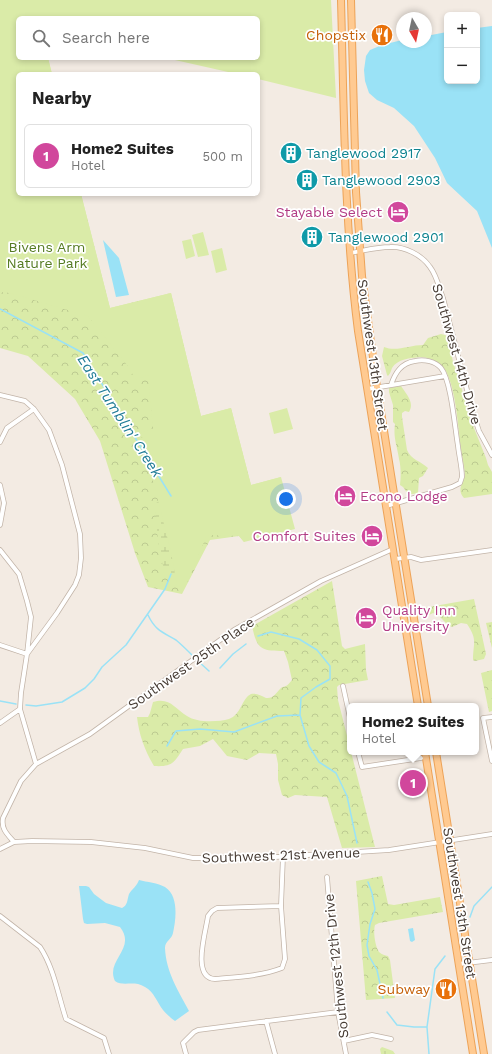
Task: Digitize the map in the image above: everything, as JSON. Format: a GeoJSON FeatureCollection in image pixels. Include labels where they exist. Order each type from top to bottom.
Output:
{"type":"FeatureCollection","features":[{"type":"Feature","properties":{"kind":"main road","name":"Southwest 13th Street"},"geometry":{"type":"LineString","coordinates":[[341,0],[350,253],[356,310],[418,703]]}},
{"type":"Feature","properties":{"kind":"main road","name":"Southwest 13th Street"},"geometry":{"type":"LineString","coordinates":[[351,0],[360,252],[366,309],[428,703]]}},
{"type":"Feature","properties":{"kind":"main road"},"geometry":{"type":"LineString","coordinates":[[410,658],[420,656]]}},
{"type":"Feature","properties":{"kind":"main road","name":"Southwest 13th Street"},"geometry":{"type":"LineString","coordinates":[[436,755],[484,1054]]}},
{"type":"Feature","properties":{"kind":"main road","name":"Southwest 13th Street"},"geometry":{"type":"LineString","coordinates":[[424,756],[440,842],[474,1054]]}},
{"type":"Feature","properties":{"kind":"street"},"geometry":{"type":"LineString","coordinates":[[344,118],[355,117]]}},
{"type":"Feature","properties":{"kind":"street","name":"Southwest 14th Drive"},"geometry":{"type":"LineString","coordinates":[[350,253],[390,246],[412,252],[422,258],[430,266],[443,298],[473,413],[479,431],[492,455]]}},
{"type":"Feature","properties":{"kind":"street"},"geometry":{"type":"LineString","coordinates":[[386,506],[447,489],[462,480],[446,376],[440,367],[429,361],[411,361],[401,367],[395,374],[391,385]]}},
{"type":"Feature","properties":{"kind":"street"},"geometry":{"type":"LineString","coordinates":[[368,389],[446,376]]}},
{"type":"Feature","properties":{"kind":"street"},"geometry":{"type":"LineString","coordinates":[[0,395],[25,401],[34,409],[49,430],[62,465],[80,534],[82,558],[79,575],[75,585],[54,619],[27,654]]}},
{"type":"Feature","properties":{"kind":"street"},"geometry":{"type":"LineString","coordinates":[[0,442],[7,428],[34,409]]}},
{"type":"Feature","properties":{"kind":"street"},"geometry":{"type":"LineString","coordinates":[[0,485],[4,503],[0,525]]}},
{"type":"Feature","properties":{"kind":"street","name":"Southwest 25th Place"},"geometry":{"type":"LineString","coordinates":[[14,842],[5,832],[2,825],[3,818],[21,781],[36,764],[90,734],[234,630],[321,581],[393,549]]}},
{"type":"Feature","properties":{"kind":"street"},"geometry":{"type":"LineString","coordinates":[[0,550],[19,574],[31,617],[27,654],[20,693],[20,709],[36,764]]}},
{"type":"Feature","properties":{"kind":"street"},"geometry":{"type":"LineString","coordinates":[[394,559],[411,557],[421,560],[492,550]]}},
{"type":"Feature","properties":{"kind":"street"},"geometry":{"type":"LineString","coordinates":[[0,645],[27,654]]}},
{"type":"Feature","properties":{"kind":"street"},"geometry":{"type":"LineString","coordinates":[[343,686],[347,704]]}},
{"type":"Feature","properties":{"kind":"street"},"geometry":{"type":"LineString","coordinates":[[0,723],[20,709]]}},
{"type":"Feature","properties":{"kind":"street"},"geometry":{"type":"LineString","coordinates":[[492,717],[483,718],[492,761]]}},
{"type":"Feature","properties":{"kind":"street"},"geometry":{"type":"LineString","coordinates":[[359,755],[362,768],[424,756]]}},
{"type":"Feature","properties":{"kind":"street","name":"Southwest 21st Avenue"},"geometry":{"type":"LineString","coordinates":[[0,849],[14,842],[91,842],[145,848],[194,858],[232,859],[378,851],[492,834]]}},
{"type":"Feature","properties":{"kind":"street"},"geometry":{"type":"LineString","coordinates":[[281,906],[217,908],[212,912],[208,916],[201,964],[206,977],[215,979],[243,976],[271,972],[282,968],[285,959],[281,906],[283,856]]}},
{"type":"Feature","properties":{"kind":"street","name":"Southwest 12th Drive"},"geometry":{"type":"LineString","coordinates":[[327,877],[338,1012],[346,1054]]}},
{"type":"Feature","properties":{"kind":"street"},"geometry":{"type":"LineString","coordinates":[[0,916],[40,947],[52,972],[66,1019],[104,1038],[109,1054]]}},
{"type":"Feature","properties":{"kind":"street"},"geometry":{"type":"LineString","coordinates":[[459,964],[492,960]]}},
{"type":"Feature","properties":{"kind":"street"},"geometry":{"type":"LineString","coordinates":[[186,1054],[183,1043],[198,1030],[338,1012]]}},
{"type":"Feature","properties":{"kind":"street"},"geometry":{"type":"LineString","coordinates":[[266,1021],[275,1054]]}},
{"type":"Feature","properties":{"kind":"street"},"geometry":{"type":"LineString","coordinates":[[344,1041],[372,1035],[391,1039]]}},
{"type":"Feature","properties":{"kind":"green space","name":"Bivens Arm Nature Park"},"geometry":{"type":"Polygon","coordinates":[[[0,0],[331,0],[336,98],[260,79],[260,72],[228,72],[175,60],[260,60],[260,16],[16,16],[16,60],[48,60],[52,72],[16,72],[16,196],[82,196],[110,308],[171,293],[201,416],[231,408],[251,485],[281,477],[295,529],[244,542],[239,536],[207,535],[187,583],[185,582],[177,586],[171,552],[141,433],[153,429],[148,375],[136,380],[127,365],[88,316],[10,293],[0,292],[0,0]]]}},
{"type":"Feature","properties":{"kind":"green space","name":"Bivens Arm Nature Park"},"geometry":{"type":"Polygon","coordinates":[[[0,33],[16,55],[16,60],[48,60],[52,72],[16,72],[16,196],[82,196],[110,308],[171,293],[201,416],[231,408],[251,485],[281,477],[244,542],[239,536],[210,540],[182,594],[148,587],[135,553],[100,441],[75,399],[28,356],[0,348],[0,33]]]}},
{"type":"Feature","properties":{"kind":"green space"},"geometry":{"type":"Polygon","coordinates":[[[203,232],[209,255],[198,257],[192,235],[203,232]]]}},
{"type":"Feature","properties":{"kind":"green space"},"geometry":{"type":"Polygon","coordinates":[[[191,239],[195,256],[186,259],[182,241],[191,239]]]}},
{"type":"Feature","properties":{"kind":"green space"},"geometry":{"type":"Polygon","coordinates":[[[222,248],[227,270],[216,273],[211,251],[222,248]]]}},
{"type":"Feature","properties":{"kind":"green space"},"geometry":{"type":"Polygon","coordinates":[[[441,334],[448,337],[453,362],[468,413],[492,472],[492,494],[464,498],[460,490],[465,475],[457,414],[451,384],[444,368],[436,361],[420,357],[397,363],[392,368],[389,375],[387,375],[382,356],[384,347],[398,349],[423,345],[428,338],[441,334]]]}},
{"type":"Feature","properties":{"kind":"green space"},"geometry":{"type":"Polygon","coordinates":[[[401,386],[409,398],[411,405],[409,412],[405,411],[402,413],[407,450],[411,456],[428,468],[423,476],[419,478],[418,493],[413,494],[408,494],[400,485],[401,475],[395,438],[395,424],[393,422],[393,405],[389,392],[389,388],[401,386]]]}},
{"type":"Feature","properties":{"kind":"green space"},"geometry":{"type":"Polygon","coordinates":[[[287,408],[293,429],[274,434],[269,413],[287,408]]]}},
{"type":"Feature","properties":{"kind":"green space"},"geometry":{"type":"Polygon","coordinates":[[[165,498],[178,576],[170,574],[166,571],[159,550],[156,503],[165,498]]]}},
{"type":"Feature","properties":{"kind":"green space"},"geometry":{"type":"Polygon","coordinates":[[[332,581],[342,646],[345,649],[365,644],[368,680],[339,685],[337,687],[338,700],[347,736],[347,755],[352,755],[375,847],[342,848],[327,797],[295,795],[288,798],[282,795],[278,780],[278,764],[276,754],[259,753],[247,760],[227,756],[213,739],[200,746],[183,749],[175,761],[169,765],[154,766],[143,743],[137,717],[148,717],[153,702],[168,702],[187,716],[196,720],[224,720],[233,717],[245,699],[251,694],[257,694],[266,698],[272,697],[281,688],[287,686],[292,680],[284,651],[270,650],[261,647],[256,640],[252,626],[332,581]]]}},
{"type":"Feature","properties":{"kind":"green space"},"geometry":{"type":"Polygon","coordinates":[[[474,599],[486,654],[484,659],[475,661],[473,660],[474,638],[467,624],[461,623],[452,627],[433,613],[427,616],[423,613],[423,608],[474,599]]]}},
{"type":"Feature","properties":{"kind":"green space"},"geometry":{"type":"Polygon","coordinates":[[[492,622],[492,648],[486,623],[492,622]]]}},
{"type":"Feature","properties":{"kind":"green space"},"geometry":{"type":"Polygon","coordinates":[[[492,670],[492,711],[489,712],[481,673],[492,670]]]}},
{"type":"Feature","properties":{"kind":"green space"},"geometry":{"type":"Polygon","coordinates":[[[382,876],[388,904],[394,905],[440,897],[443,912],[379,923],[375,925],[375,943],[379,952],[388,956],[390,960],[395,998],[366,1000],[356,881],[382,876]]]}},
{"type":"Feature","properties":{"kind":"green space"},"geometry":{"type":"Polygon","coordinates":[[[382,1047],[393,1051],[395,1054],[381,1054],[380,1049],[382,1047]]]}},
{"type":"Feature","properties":{"kind":"water"},"geometry":{"type":"Polygon","coordinates":[[[492,26],[492,248],[477,211],[447,183],[435,158],[414,126],[394,108],[377,100],[369,93],[365,81],[364,70],[366,56],[370,50],[396,42],[396,48],[432,48],[432,35],[444,33],[444,84],[480,84],[480,28],[492,26]]]}},
{"type":"Feature","properties":{"kind":"water"},"geometry":{"type":"Polygon","coordinates":[[[103,240],[119,258],[129,295],[116,297],[103,240]]]}},
{"type":"Feature","properties":{"kind":"water"},"geometry":{"type":"Polygon","coordinates":[[[139,880],[165,887],[173,896],[175,908],[174,927],[172,935],[165,946],[166,957],[173,981],[189,1011],[175,1021],[164,1011],[153,994],[145,987],[137,984],[118,983],[115,981],[113,974],[114,967],[125,942],[124,935],[120,927],[105,923],[84,923],[79,886],[89,887],[94,894],[106,903],[122,908],[126,904],[129,894],[139,880]]]}},
{"type":"Feature","properties":{"kind":"water"},"geometry":{"type":"Polygon","coordinates":[[[413,928],[415,940],[412,942],[410,941],[408,929],[413,928]]]}},
{"type":"Feature","properties":{"kind":"waterway","name":"East Tumblin' Creek"},"geometry":{"type":"LineString","coordinates":[[0,309],[83,353],[171,496]]}},
{"type":"Feature","properties":{"kind":"waterway"},"geometry":{"type":"LineString","coordinates":[[26,705],[36,706],[62,702],[85,688],[94,679],[102,667],[126,645],[165,589],[171,574]]}},
{"type":"Feature","properties":{"kind":"waterway"},"geometry":{"type":"LineString","coordinates":[[148,615],[156,627],[163,633],[176,640],[193,656]]}},
{"type":"Feature","properties":{"kind":"waterway"},"geometry":{"type":"LineString","coordinates":[[258,636],[271,632],[299,639],[317,650],[330,666],[330,679],[301,698],[300,715],[309,746],[319,762],[336,773],[347,796],[357,843]]}},
{"type":"Feature","properties":{"kind":"waterway"},"geometry":{"type":"LineString","coordinates":[[220,668],[233,654],[246,644]]}},
{"type":"Feature","properties":{"kind":"waterway"},"geometry":{"type":"LineString","coordinates":[[198,661],[209,671]]}},
{"type":"Feature","properties":{"kind":"waterway"},"geometry":{"type":"LineString","coordinates":[[0,701],[16,704]]}},
{"type":"Feature","properties":{"kind":"waterway"},"geometry":{"type":"LineString","coordinates":[[167,746],[176,731],[200,729],[234,732],[277,716],[300,715]]}},
{"type":"Feature","properties":{"kind":"waterway"},"geometry":{"type":"LineString","coordinates":[[368,882],[375,909],[370,924],[367,945],[369,956],[377,970],[383,998]]}},
{"type":"Feature","properties":{"kind":"waterway"},"geometry":{"type":"LineString","coordinates":[[470,917],[474,906],[492,887]]}},
{"type":"Feature","properties":{"kind":"waterway"},"geometry":{"type":"LineString","coordinates":[[429,1054],[427,1027],[435,969],[445,956]]}},
{"type":"Feature","properties":{"kind":"waterway"},"geometry":{"type":"LineString","coordinates":[[387,1012],[397,1025],[427,1027]]}},
{"type":"Feature","properties":{"kind":"place","name":"Chopstix"},"geometry":{"type":"Point","coordinates":[382,35]}},
{"type":"Feature","properties":{"kind":"place","name":"Tanglewood 2917"},"geometry":{"type":"Point","coordinates":[291,153]}},
{"type":"Feature","properties":{"kind":"place","name":"Tanglewood 2903"},"geometry":{"type":"Point","coordinates":[307,180]}},
{"type":"Feature","properties":{"kind":"place","name":"Stayable Select"},"geometry":{"type":"Point","coordinates":[398,212]}},
{"type":"Feature","properties":{"kind":"place","name":"Tanglewood 2901"},"geometry":{"type":"Point","coordinates":[312,237]}},
{"type":"Feature","properties":{"kind":"place","name":"Econo Lodge"},"geometry":{"type":"Point","coordinates":[345,496]}},
{"type":"Feature","properties":{"kind":"place","name":"Comfort Suites"},"geometry":{"type":"Point","coordinates":[372,536]}},
{"type":"Feature","properties":{"kind":"place","name":"Quality Inn University"},"geometry":{"type":"Point","coordinates":[366,618]}},
{"type":"Feature","properties":{"kind":"place","name":"Home2 Suites"},"geometry":{"type":"Point","coordinates":[413,783]}},
{"type":"Feature","properties":{"kind":"place","name":"Subway"},"geometry":{"type":"Point","coordinates":[446,989]}}]}
